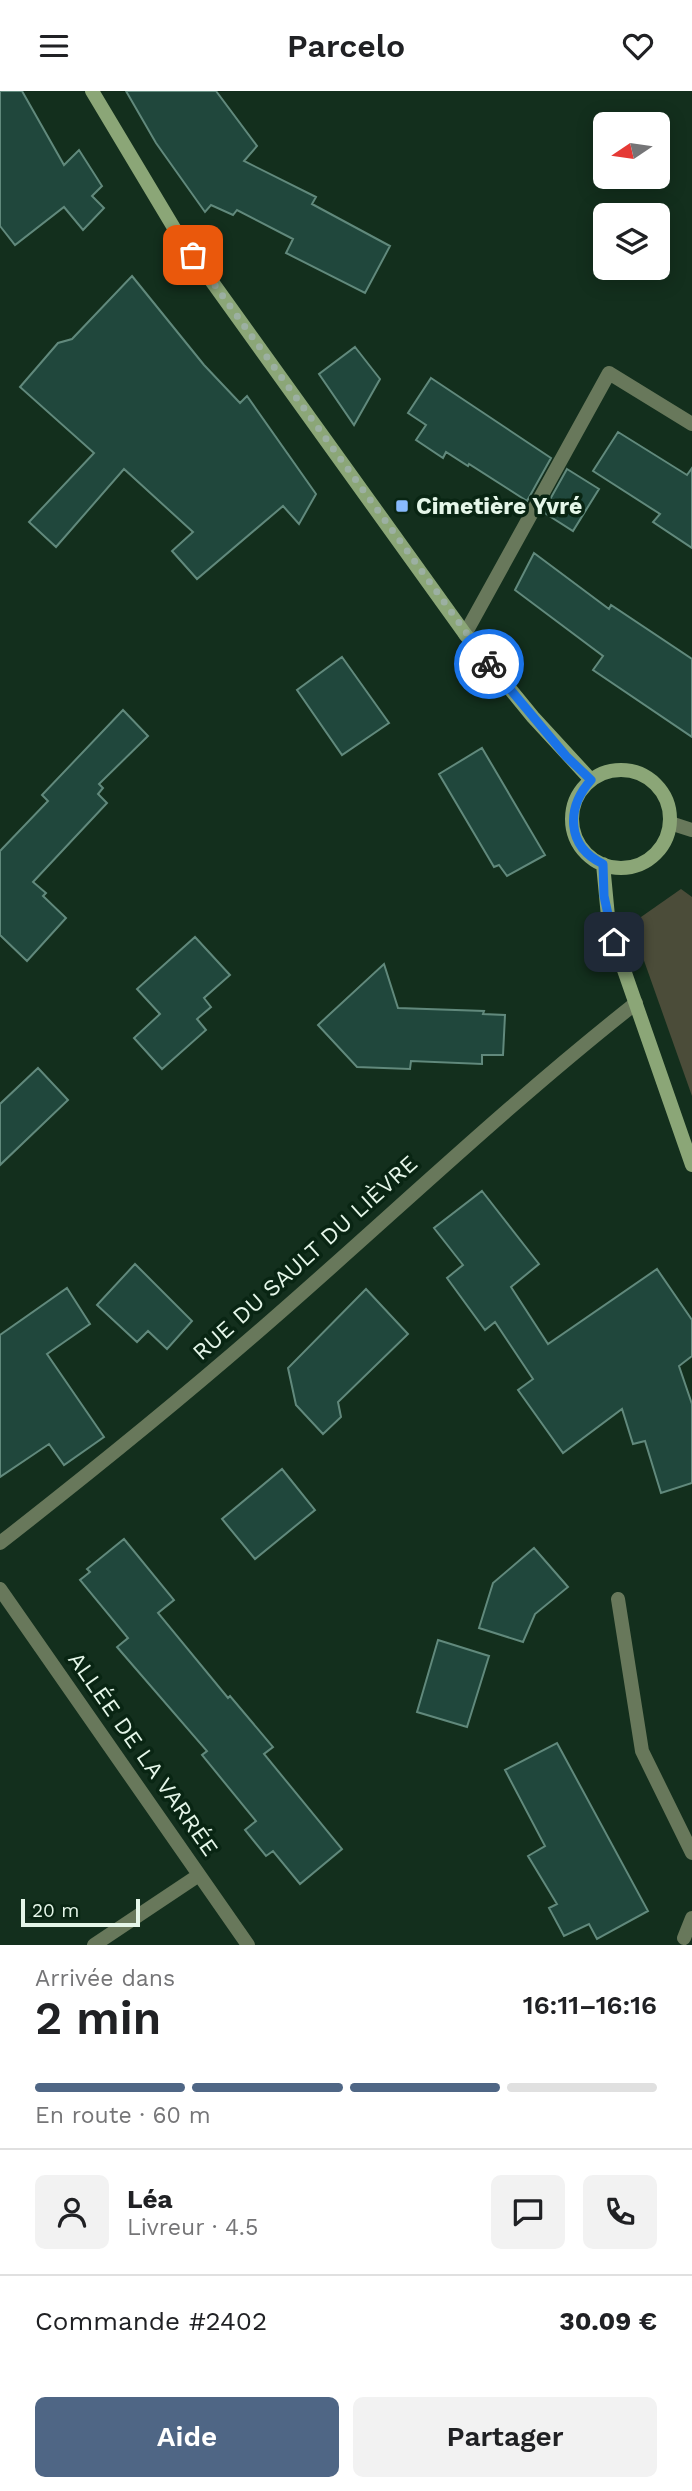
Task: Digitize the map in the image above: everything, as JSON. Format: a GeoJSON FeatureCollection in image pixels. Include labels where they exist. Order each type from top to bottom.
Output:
{"type":"FeatureCollection","features":[{"type":"Feature","properties":{"kind":"street"},"geometry":{"type":"LineString","coordinates":[[92,91],[177,233],[465,634],[533,717],[591,780]]}},
{"type":"Feature","properties":{"kind":"street"},"geometry":{"type":"LineString","coordinates":[[465,634],[609,373],[692,424]]}},
{"type":"Feature","properties":{"kind":"street"},"geometry":{"type":"LineString","coordinates":[[619,770],[644,776],[663,792],[670,823],[662,846],[650,858],[628,868],[603,864],[580,846],[572,823],[576,800],[591,780],[619,770]]}},
{"type":"Feature","properties":{"kind":"street"},"geometry":{"type":"LineString","coordinates":[[670,823],[692,830]]}},
{"type":"Feature","properties":{"kind":"street"},"geometry":{"type":"LineString","coordinates":[[603,864],[609,926],[692,1165]]}},
{"type":"Feature","properties":{"kind":"street","name":"RUE DU SAULT DU LIÈVRE"},"geometry":{"type":"LineString","coordinates":[[0,1543],[127,1444],[268,1323],[381,1219],[567,1058],[636,1003]]}},
{"type":"Feature","properties":{"kind":"street","name":"ALLÉE DE LA VARRÉE"},"geometry":{"type":"LineString","coordinates":[[0,1589],[248,1945]]}},
{"type":"Feature","properties":{"kind":"street"},"geometry":{"type":"LineString","coordinates":[[618,1599],[642,1751],[692,1853]]}},
{"type":"Feature","properties":{"kind":"street"},"geometry":{"type":"LineString","coordinates":[[94,1945],[199,1875]]}},
{"type":"Feature","properties":{"kind":"street"},"geometry":{"type":"LineString","coordinates":[[684,1938],[692,1918]]}},
{"type":"Feature","properties":{"kind":"green space"},"geometry":{"type":"Polygon","coordinates":[[[681,889],[692,897],[692,1096],[631,924],[681,889]]]}},
{"type":"Feature","properties":{"kind":"building"},"geometry":{"type":"Polygon","coordinates":[[[0,91],[22,91],[64,165],[79,150],[102,186],[92,196],[104,208],[83,230],[64,207],[15,245],[0,226],[0,91]]]}},
{"type":"Feature","properties":{"kind":"building"},"geometry":{"type":"Polygon","coordinates":[[[126,91],[216,91],[257,146],[244,161],[316,197],[312,204],[390,246],[365,293],[286,253],[293,239],[237,210],[233,215],[211,205],[205,212],[156,143],[126,91]]]}},
{"type":"Feature","properties":{"kind":"building"},"geometry":{"type":"Polygon","coordinates":[[[132,276],[204,365],[240,403],[247,396],[316,494],[299,524],[283,506],[197,579],[172,551],[193,532],[124,469],[56,547],[29,522],[94,453],[20,387],[58,343],[72,339],[132,276]]]}},
{"type":"Feature","properties":{"kind":"building"},"geometry":{"type":"Polygon","coordinates":[[[355,347],[380,379],[354,425],[319,374],[355,347]]]}},
{"type":"Feature","properties":{"kind":"building"},"geometry":{"type":"Polygon","coordinates":[[[431,378],[551,458],[527,501],[469,464],[468,466],[446,452],[443,458],[416,440],[426,425],[408,413],[431,378]]]}},
{"type":"Feature","properties":{"kind":"building"},"geometry":{"type":"Polygon","coordinates":[[[618,432],[687,475],[692,468],[692,548],[653,522],[660,514],[593,471],[618,432]]]}},
{"type":"Feature","properties":{"kind":"building"},"geometry":{"type":"Polygon","coordinates":[[[567,469],[599,489],[573,531],[543,512],[567,469]]]}},
{"type":"Feature","properties":{"kind":"building"},"geometry":{"type":"Polygon","coordinates":[[[534,553],[609,609],[611,605],[692,659],[692,737],[593,670],[603,656],[515,590],[534,553]]]}},
{"type":"Feature","properties":{"kind":"building"},"geometry":{"type":"Polygon","coordinates":[[[342,657],[389,723],[342,755],[297,690],[342,657]]]}},
{"type":"Feature","properties":{"kind":"building"},"geometry":{"type":"Polygon","coordinates":[[[123,710],[148,736],[99,784],[103,788],[98,794],[107,803],[33,882],[46,893],[43,896],[66,918],[27,961],[0,935],[0,851],[48,801],[42,795],[123,710]]]}},
{"type":"Feature","properties":{"kind":"building"},"geometry":{"type":"Polygon","coordinates":[[[482,748],[545,855],[507,876],[499,865],[494,867],[439,774],[482,748]]]}},
{"type":"Feature","properties":{"kind":"building"},"geometry":{"type":"Polygon","coordinates":[[[195,937],[230,975],[204,998],[211,1007],[197,1019],[206,1030],[162,1069],[134,1038],[160,1014],[137,989],[195,937]]]}},
{"type":"Feature","properties":{"kind":"building"},"geometry":{"type":"Polygon","coordinates":[[[384,964],[398,1008],[484,1011],[483,1014],[505,1015],[503,1055],[482,1055],[482,1064],[411,1061],[410,1069],[357,1067],[318,1025],[384,964]]]}},
{"type":"Feature","properties":{"kind":"building"},"geometry":{"type":"Polygon","coordinates":[[[38,1068],[68,1100],[0,1165],[0,1104],[38,1068]]]}},
{"type":"Feature","properties":{"kind":"building"},"geometry":{"type":"Polygon","coordinates":[[[482,1191],[539,1264],[511,1287],[548,1344],[657,1269],[692,1320],[692,1356],[679,1366],[692,1404],[692,1483],[661,1493],[645,1441],[633,1444],[622,1409],[563,1453],[518,1390],[533,1379],[495,1322],[485,1330],[447,1278],[463,1265],[434,1228],[482,1191]]]}},
{"type":"Feature","properties":{"kind":"building"},"geometry":{"type":"Polygon","coordinates":[[[135,1264],[192,1321],[167,1349],[148,1331],[137,1342],[97,1305],[135,1264]]]}},
{"type":"Feature","properties":{"kind":"building"},"geometry":{"type":"Polygon","coordinates":[[[67,1288],[90,1324],[47,1354],[104,1437],[64,1465],[49,1444],[0,1477],[0,1335],[67,1288]]]}},
{"type":"Feature","properties":{"kind":"building"},"geometry":{"type":"Polygon","coordinates":[[[366,1289],[408,1334],[338,1402],[341,1417],[323,1434],[296,1405],[288,1368],[366,1289]]]}},
{"type":"Feature","properties":{"kind":"building"},"geometry":{"type":"Polygon","coordinates":[[[282,1469],[315,1510],[255,1559],[222,1519],[282,1469]]]}},
{"type":"Feature","properties":{"kind":"building"},"geometry":{"type":"Polygon","coordinates":[[[124,1539],[174,1600],[158,1613],[228,1698],[230,1696],[273,1747],[264,1754],[342,1849],[300,1884],[273,1851],[266,1856],[245,1830],[256,1821],[202,1755],[207,1751],[117,1647],[128,1638],[80,1580],[90,1572],[87,1569],[124,1539]]]}},
{"type":"Feature","properties":{"kind":"building"},"geometry":{"type":"Polygon","coordinates":[[[534,1548],[568,1587],[535,1614],[523,1642],[479,1628],[493,1583],[534,1548]]]}},
{"type":"Feature","properties":{"kind":"building"},"geometry":{"type":"Polygon","coordinates":[[[438,1640],[489,1656],[467,1727],[417,1712],[438,1640]]]}},
{"type":"Feature","properties":{"kind":"building"},"geometry":{"type":"Polygon","coordinates":[[[557,1743],[648,1911],[597,1939],[589,1924],[564,1936],[549,1908],[557,1904],[528,1856],[545,1846],[505,1770],[557,1743]]]}},
{"type":"Feature","properties":{"kind":"way so far"},"geometry":{"type":"LineString","coordinates":[[193,255],[489,664]]}},
{"type":"Feature","properties":{"kind":"place","name":"Cimetière Yvré"},"geometry":{"type":"Point","coordinates":[402,506]}},
{"type":"Feature","properties":{"kind":"route"},"geometry":{"type":"LineString","coordinates":[[489,664],[566,756],[591,780],[579,793],[572,823],[580,846],[597,862],[603,864],[604,896],[614,942]]}}]}
